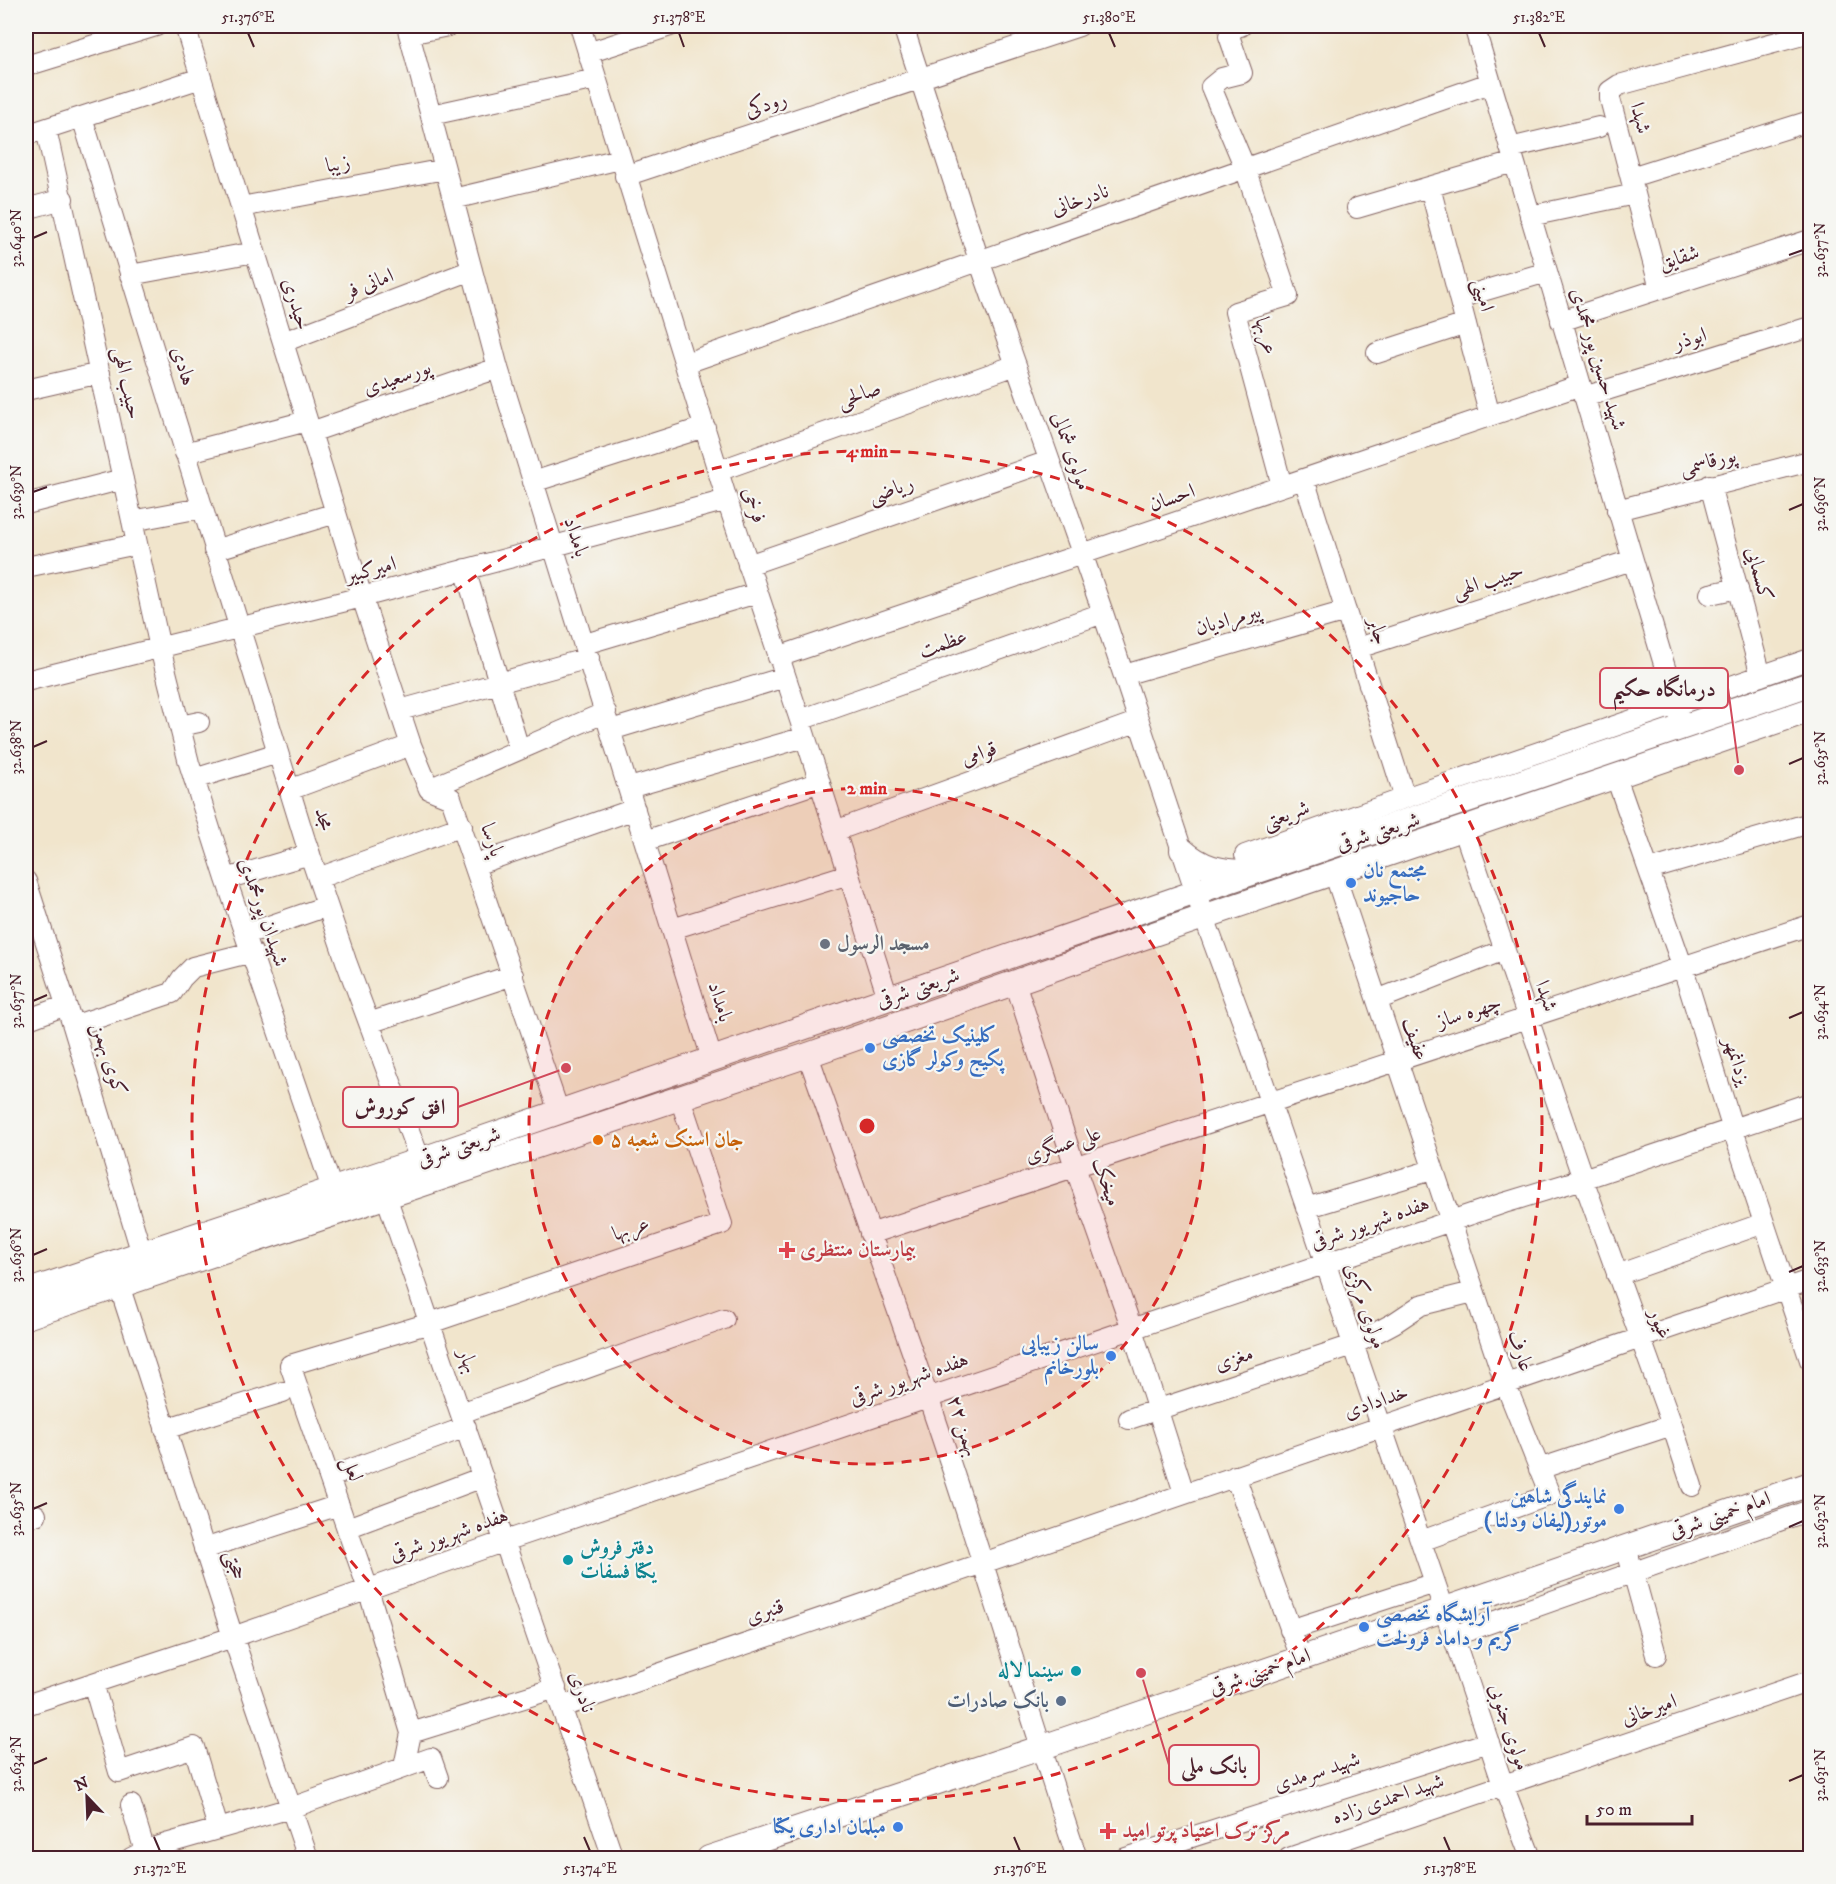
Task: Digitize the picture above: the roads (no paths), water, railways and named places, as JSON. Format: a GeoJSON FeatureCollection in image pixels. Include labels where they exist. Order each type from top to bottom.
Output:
{"type":"FeatureCollection","features":[{"type":"Feature","properties":{"kind":"main road","name":"شریعتی شرقی"},"geometry":{"type":"LineString","coordinates":[[26,1292],[420,1160],[1196,892],[1252,863],[1284,863],[1346,831],[1683,728],[1810,684]]}},
{"type":"Feature","properties":{"kind":"main road","name":"شریعتی شرقی"},"geometry":{"type":"LineString","coordinates":[[26,1317],[808,1055],[1810,710]]}},
{"type":"Feature","properties":{"kind":"main road"},"geometry":{"type":"LineString","coordinates":[[1182,850],[1202,865],[1219,870],[1252,863]]}},
{"type":"Feature","properties":{"kind":"main road"},"geometry":{"type":"LineString","coordinates":[[1284,863],[1282,872],[1285,881],[1293,887]]}},
{"type":"Feature","properties":{"kind":"main road"},"geometry":{"type":"LineString","coordinates":[[1086,930],[1093,934],[1096,941],[1093,955]]}},
{"type":"Feature","properties":{"kind":"main road","name":"امام خمینی شرقی"},"geometry":{"type":"LineString","coordinates":[[709,1858],[1040,1748],[1810,1484]]}},
{"type":"Feature","properties":{"kind":"street"},"geometry":{"type":"LineString","coordinates":[[26,66],[156,26]]}},
{"type":"Feature","properties":{"kind":"street","name":"حیدری"},"geometry":{"type":"LineString","coordinates":[[185,26],[362,597]]}},
{"type":"Feature","properties":{"kind":"street"},"geometry":{"type":"LineString","coordinates":[[408,30],[448,26]]}},
{"type":"Feature","properties":{"kind":"street","name":"فرخی"},"geometry":{"type":"LineString","coordinates":[[580,26],[727,500],[803,729],[888,998]]}},
{"type":"Feature","properties":{"kind":"street"},"geometry":{"type":"LineString","coordinates":[[588,53],[670,26]]}},
{"type":"Feature","properties":{"kind":"street","name":"مولوی شمالی"},"geometry":{"type":"LineString","coordinates":[[903,26],[979,260],[1103,613],[1204,917]]}},
{"type":"Feature","properties":{"kind":"street","name":"رودکی"},"geometry":{"type":"LineString","coordinates":[[623,167],[921,79],[1079,26]]}},
{"type":"Feature","properties":{"kind":"street"},"geometry":{"type":"LineString","coordinates":[[1241,26],[1235,27],[1229,36],[1242,73],[1222,78],[1211,87],[1245,168]]}},
{"type":"Feature","properties":{"kind":"street","name":"شهید حسین پور محمدی"},"geometry":{"type":"LineString","coordinates":[[1474,26],[1683,728]]}},
{"type":"Feature","properties":{"kind":"street","name":"بامداد"},"geometry":{"type":"LineString","coordinates":[[408,30],[498,368],[712,1059]]}},
{"type":"Feature","properties":{"kind":"street","name":"شهدا"},"geometry":{"type":"LineString","coordinates":[[1660,289],[1610,99],[1610,91],[1619,85],[1810,33]]}},
{"type":"Feature","properties":{"kind":"street"},"geometry":{"type":"LineString","coordinates":[[26,135],[201,78]]}},
{"type":"Feature","properties":{"kind":"street"},"geometry":{"type":"LineString","coordinates":[[431,115],[596,79]]}},
{"type":"Feature","properties":{"kind":"street","name":"نادرخانی"},"geometry":{"type":"LineString","coordinates":[[686,363],[1490,83]]}},
{"type":"Feature","properties":{"kind":"street","name":"هادی"},"geometry":{"type":"LineString","coordinates":[[81,117],[238,628]]}},
{"type":"Feature","properties":{"kind":"street"},"geometry":{"type":"LineString","coordinates":[[1530,216],[1633,185],[1810,121]]}},
{"type":"Feature","properties":{"kind":"street"},"geometry":{"type":"LineString","coordinates":[[1357,208],[1430,187],[1512,155],[1599,126]]}},
{"type":"Feature","properties":{"kind":"street","name":"حبیب الهی"},"geometry":{"type":"LineString","coordinates":[[46,129],[160,648]]}},
{"type":"Feature","properties":{"kind":"street"},"geometry":{"type":"LineString","coordinates":[[453,199],[623,167]]}},
{"type":"Feature","properties":{"kind":"street","name":"عربها"},"geometry":{"type":"LineString","coordinates":[[1245,168],[1288,296],[1235,312],[1282,486]]}},
{"type":"Feature","properties":{"kind":"street","name":"زیبا"},"geometry":{"type":"LineString","coordinates":[[241,207],[445,169]]}},
{"type":"Feature","properties":{"kind":"street","name":"امینی"},"geometry":{"type":"LineString","coordinates":[[1430,187],[1490,416]]}},
{"type":"Feature","properties":{"kind":"street"},"geometry":{"type":"LineString","coordinates":[[26,209],[63,199]]}},
{"type":"Feature","properties":{"kind":"street","name":"شقایق"},"geometry":{"type":"LineString","coordinates":[[1561,321],[1810,240]]}},
{"type":"Feature","properties":{"kind":"street"},"geometry":{"type":"LineString","coordinates":[[130,275],[255,252]]}},
{"type":"Feature","properties":{"kind":"street","name":"امانی فر"},"geometry":{"type":"LineString","coordinates":[[283,342],[472,270]]}},
{"type":"Feature","properties":{"kind":"street"},"geometry":{"type":"LineString","coordinates":[[1459,298],[1547,272]]}},
{"type":"Feature","properties":{"kind":"street"},"geometry":{"type":"LineString","coordinates":[[1377,353],[1466,324]]}},
{"type":"Feature","properties":{"kind":"street","name":"ابوذر"},"geometry":{"type":"LineString","coordinates":[[1583,391],[1810,327]]}},
{"type":"Feature","properties":{"kind":"street","name":"صالحی"},"geometry":{"type":"LineString","coordinates":[[718,471],[1016,365]]}},
{"type":"Feature","properties":{"kind":"street","name":"پورسعیدی"},"geometry":{"type":"LineString","coordinates":[[185,453],[309,427],[498,368]]}},
{"type":"Feature","properties":{"kind":"street"},"geometry":{"type":"LineString","coordinates":[[26,390],[100,373]]}},
{"type":"Feature","properties":{"kind":"street","name":"احسان"},"geometry":{"type":"LineString","coordinates":[[778,657],[1490,416],[1583,391]]}},
{"type":"Feature","properties":{"kind":"street"},"geometry":{"type":"LineString","coordinates":[[533,482],[705,427]]}},
{"type":"Feature","properties":{"kind":"street","name":"ریاضی"},"geometry":{"type":"LineString","coordinates":[[748,565],[1049,461]]}},
{"type":"Feature","properties":{"kind":"street","name":"پورقاسمی"},"geometry":{"type":"LineString","coordinates":[[1617,510],[1810,461]]}},
{"type":"Feature","properties":{"kind":"street"},"geometry":{"type":"LineString","coordinates":[[26,504],[123,479]]}},
{"type":"Feature","properties":{"kind":"street","name":"جابر"},"geometry":{"type":"LineString","coordinates":[[1304,479],[1405,798]]}},
{"type":"Feature","properties":{"kind":"street","name":"کسمایی"},"geometry":{"type":"LineString","coordinates":[[1710,485],[1761,676]]}},
{"type":"Feature","properties":{"kind":"street","name":"امیرکبیر"},"geometry":{"type":"LineString","coordinates":[[26,681],[362,597],[727,500]]}},
{"type":"Feature","properties":{"kind":"street"},"geometry":{"type":"LineString","coordinates":[[132,521],[201,508]]}},
{"type":"Feature","properties":{"kind":"street"},"geometry":{"type":"LineString","coordinates":[[214,550],[336,513]]}},
{"type":"Feature","properties":{"kind":"street"},"geometry":{"type":"LineString","coordinates":[[26,567],[137,544]]}},
{"type":"Feature","properties":{"kind":"street","name":"حبیب الهی"},"geometry":{"type":"LineString","coordinates":[[1358,648],[1632,560]]}},
{"type":"Feature","properties":{"kind":"street"},"geometry":{"type":"LineString","coordinates":[[465,570],[519,749]]}},
{"type":"Feature","properties":{"kind":"street"},"geometry":{"type":"LineString","coordinates":[[1710,594],[1738,588]]}},
{"type":"Feature","properties":{"kind":"street"},"geometry":{"type":"LineString","coordinates":[[400,710],[500,682],[757,593]]}},
{"type":"Feature","properties":{"kind":"street"},"geometry":{"type":"LineString","coordinates":[[362,597],[411,745],[429,789],[519,749],[609,721],[785,677]]}},
{"type":"Feature","properties":{"kind":"street","name":"پیرمرادیان"},"geometry":{"type":"LineString","coordinates":[[1124,675],[1346,611]]}},
{"type":"Feature","properties":{"kind":"street","name":"عظمت"},"geometry":{"type":"LineString","coordinates":[[629,788],[803,729],[1103,613]]}},
{"type":"Feature","properties":{"kind":"street","name":"مجد"},"geometry":{"type":"LineString","coordinates":[[238,628],[327,906],[420,1160]]}},
{"type":"Feature","properties":{"kind":"street","name":"شهیدان پورمحمدی"},"geometry":{"type":"LineString","coordinates":[[160,648],[189,724],[194,779],[332,1189]]}},
{"type":"Feature","properties":{"kind":"street","name":"شریعتی شرقی"},"geometry":{"type":"LineString","coordinates":[[1346,831],[1405,798],[1810,659]]}},
{"type":"Feature","properties":{"kind":"street","name":"قوامی"},"geometry":{"type":"LineString","coordinates":[[835,831],[1139,721]]}},
{"type":"Feature","properties":{"kind":"street"},"geometry":{"type":"LineString","coordinates":[[289,790],[411,745]]}},
{"type":"Feature","properties":{"kind":"street"},"geometry":{"type":"LineString","coordinates":[[194,779],[278,753]]}},
{"type":"Feature","properties":{"kind":"street","name":"یزدانمهر"},"geometry":{"type":"LineString","coordinates":[[1616,777],[1683,968],[1733,1130],[1810,1360]]}},
{"type":"Feature","properties":{"kind":"street"},"geometry":{"type":"LineString","coordinates":[[645,841],[820,782]]}},
{"type":"Feature","properties":{"kind":"street","name":"پارسا"},"geometry":{"type":"LineString","coordinates":[[429,789],[451,798],[560,1112]]}},
{"type":"Feature","properties":{"kind":"street"},"geometry":{"type":"LineString","coordinates":[[475,864],[635,809]]}},
{"type":"Feature","properties":{"kind":"street"},"geometry":{"type":"LineString","coordinates":[[1649,870],[1810,823]]}},
{"type":"Feature","properties":{"kind":"street"},"geometry":{"type":"LineString","coordinates":[[318,878],[462,826]]}},
{"type":"Feature","properties":{"kind":"street","name":"شهدا"},"geometry":{"type":"LineString","coordinates":[[1463,828],[1583,1179]]}},
{"type":"Feature","properties":{"kind":"street","name":"شریعتی"},"geometry":{"type":"LineString","coordinates":[[1252,863],[1346,831]]}},
{"type":"Feature","properties":{"kind":"street"},"geometry":{"type":"LineString","coordinates":[[226,879],[310,854]]}},
{"type":"Feature","properties":{"kind":"street","name":"عفیف"},"geometry":{"type":"LineString","coordinates":[[1334,872],[1449,1221]]}},
{"type":"Feature","properties":{"kind":"street"},"geometry":{"type":"LineString","coordinates":[[672,929],[849,874]]}},
{"type":"Feature","properties":{"kind":"street","name":"کوی بهمن"},"geometry":{"type":"LineString","coordinates":[[26,881],[73,1026],[142,1254]]}},
{"type":"Feature","properties":{"kind":"street"},"geometry":{"type":"LineString","coordinates":[[73,1026],[172,993],[193,967],[327,906]]}},
{"type":"Feature","properties":{"kind":"street","name":"مولوی مرکزی"},"geometry":{"type":"LineString","coordinates":[[1204,917],[1444,1609]]}},
{"type":"Feature","properties":{"kind":"street","name":"چهره ساز"},"geometry":{"type":"LineString","coordinates":[[1270,1102],[1810,925]]}},
{"type":"Feature","properties":{"kind":"street"},"geometry":{"type":"LineString","coordinates":[[1377,1000],[1504,950]]}},
{"type":"Feature","properties":{"kind":"street"},"geometry":{"type":"LineString","coordinates":[[369,1023],[513,975]]}},
{"type":"Feature","properties":{"kind":"street","name":"میخک"},"geometry":{"type":"LineString","coordinates":[[1015,982],[1075,1167],[1132,1329],[1184,1493]]}},
{"type":"Feature","properties":{"kind":"street"},"geometry":{"type":"LineString","coordinates":[[26,1020],[66,1005]]}},
{"type":"Feature","properties":{"kind":"street","name":"۲۲ بهمن"},"geometry":{"type":"LineString","coordinates":[[808,1055],[928,1398],[1077,1858]]}},
{"type":"Feature","properties":{"kind":"street","name":"عربها"},"geometry":{"type":"LineString","coordinates":[[430,1323],[722,1224],[680,1098]]}},
{"type":"Feature","properties":{"kind":"street","name":"علی عسگری"},"geometry":{"type":"LineString","coordinates":[[870,1234],[1270,1102]]}},
{"type":"Feature","properties":{"kind":"street","name":"هفده شهریور شرقی"},"geometry":{"type":"LineString","coordinates":[[26,1706],[1449,1221],[1810,1103]]}},
{"type":"Feature","properties":{"kind":"street"},"geometry":{"type":"LineString","coordinates":[[1306,1208],[1432,1170]]}},
{"type":"Feature","properties":{"kind":"street","name":"غیور"},"geometry":{"type":"LineString","coordinates":[[1583,1179],[1692,1485]]}},
{"type":"Feature","properties":{"kind":"street","name":"بهار"},"geometry":{"type":"LineString","coordinates":[[386,1196],[505,1541]]}},
{"type":"Feature","properties":{"kind":"street","name":"عارف"},"geometry":{"type":"LineString","coordinates":[[1421,1541],[1550,1495],[1505,1383],[1449,1221]]}},
{"type":"Feature","properties":{"kind":"street"},"geometry":{"type":"LineString","coordinates":[[1617,1275],[1764,1223]]}},
{"type":"Feature","properties":{"kind":"street","name":"خدادادی"},"geometry":{"type":"LineString","coordinates":[[983,1563],[1810,1280]]}},
{"type":"Feature","properties":{"kind":"street","name":"حجتی"},"geometry":{"type":"LineString","coordinates":[[119,1285],[204,1550],[308,1858]]}},
{"type":"Feature","properties":{"kind":"street","name":"مغزی"},"geometry":{"type":"LineString","coordinates":[[1129,1419],[1353,1345],[1394,1323],[1421,1305],[1473,1292]]}},
{"type":"Feature","properties":{"kind":"street"},"geometry":{"type":"LineString","coordinates":[[330,1477],[463,1420],[724,1319]]}},
{"type":"Feature","properties":{"kind":"street","name":"لعل"},"geometry":{"type":"LineString","coordinates":[[411,1733],[368,1589],[290,1365],[430,1323]]}},
{"type":"Feature","properties":{"kind":"street"},"geometry":{"type":"LineString","coordinates":[[165,1429],[283,1392]]}},
{"type":"Feature","properties":{"kind":"street"},"geometry":{"type":"LineString","coordinates":[[1539,1469],[1672,1425]]}},
{"type":"Feature","properties":{"kind":"street"},"geometry":{"type":"LineString","coordinates":[[1235,1476],[1301,1658]]}},
{"type":"Feature","properties":{"kind":"street"},"geometry":{"type":"LineString","coordinates":[[347,1528],[483,1477]]}},
{"type":"Feature","properties":{"kind":"street"},"geometry":{"type":"LineString","coordinates":[[204,1550],[339,1505]]}},
{"type":"Feature","properties":{"kind":"street"},"geometry":{"type":"LineString","coordinates":[[1453,1636],[1810,1510]]}},
{"type":"Feature","properties":{"kind":"street","name":"نادری"},"geometry":{"type":"LineString","coordinates":[[505,1541],[613,1858]]}},
{"type":"Feature","properties":{"kind":"street"},"geometry":{"type":"LineString","coordinates":[[1626,1547],[1656,1655]]}},
{"type":"Feature","properties":{"kind":"street","name":"قنبری"},"geometry":{"type":"LineString","coordinates":[[562,1707],[983,1563]]}},
{"type":"Feature","properties":{"kind":"street"},"geometry":{"type":"LineString","coordinates":[[1290,1630],[1436,1583]]}},
{"type":"Feature","properties":{"kind":"street","name":"مولوی جنوبی"},"geometry":{"type":"LineString","coordinates":[[1444,1609],[1503,1785],[1531,1858]]}},
{"type":"Feature","properties":{"kind":"street","name":"امیرخانی"},"geometry":{"type":"LineString","coordinates":[[1503,1785],[1810,1681]]}},
{"type":"Feature","properties":{"kind":"street"},"geometry":{"type":"LineString","coordinates":[[93,1683],[119,1772],[194,1747],[218,1828]]}},
{"type":"Feature","properties":{"kind":"street"},"geometry":{"type":"LineString","coordinates":[[404,1767],[411,1733],[556,1688]]}},
{"type":"Feature","properties":{"kind":"street","name":"شهید سرمدی"},"geometry":{"type":"LineString","coordinates":[[1126,1858],[1489,1742]]}},
{"type":"Feature","properties":{"kind":"street"},"geometry":{"type":"LineString","coordinates":[[131,1805],[141,1856],[218,1828],[291,1808],[431,1758],[438,1778]]}},
{"type":"Feature","properties":{"kind":"street","name":"شهید احمدی زاده"},"geometry":{"type":"LineString","coordinates":[[1289,1858],[1503,1785]]}},
{"type":"Feature","properties":{"kind":"place","name":"درمانگاه حکیم"},"geometry":{"type":"Point","coordinates":[1739,770]}},
{"type":"Feature","properties":{"kind":"place","name":"مجتمع نان حاجیوند"},"geometry":{"type":"Point","coordinates":[1351,883]}},
{"type":"Feature","properties":{"kind":"place","name":"مسجد الرسول"},"geometry":{"type":"Point","coordinates":[825,944]}},
{"type":"Feature","properties":{"kind":"place","name":"کلینیک تخصصی پکیج وکولر گازی"},"geometry":{"type":"Point","coordinates":[870,1048]}},
{"type":"Feature","properties":{"kind":"place","name":"افق کوروش"},"geometry":{"type":"Point","coordinates":[566,1068]}},
{"type":"Feature","properties":{"kind":"place","name":"جان اسنک شعبه ۵"},"geometry":{"type":"Point","coordinates":[598,1140]}},
{"type":"Feature","properties":{"kind":"place","name":"بیمارستان منتظری"},"geometry":{"type":"Point","coordinates":[787,1250]}},
{"type":"Feature","properties":{"kind":"place","name":"سالن زیبایی بلورخانم"},"geometry":{"type":"Point","coordinates":[1111,1356]}},
{"type":"Feature","properties":{"kind":"place","name":"نمایندگی شاهین موتور(لیفان ودلتا )"},"geometry":{"type":"Point","coordinates":[1619,1509]}},
{"type":"Feature","properties":{"kind":"place","name":"دفتر فروش یکتا فسفات"},"geometry":{"type":"Point","coordinates":[568,1560]}},
{"type":"Feature","properties":{"kind":"place","name":"آرایشگاه تخصصی گریم و داماد فرولخت"},"geometry":{"type":"Point","coordinates":[1364,1627]}},
{"type":"Feature","properties":{"kind":"place","name":"سینما لاله"},"geometry":{"type":"Point","coordinates":[1076,1671]}},
{"type":"Feature","properties":{"kind":"place","name":"بانک ملی"},"geometry":{"type":"Point","coordinates":[1141,1673]}},
{"type":"Feature","properties":{"kind":"place","name":"بانک صادرات"},"geometry":{"type":"Point","coordinates":[1061,1701]}},
{"type":"Feature","properties":{"kind":"place","name":"مبلمان اداری یکتا"},"geometry":{"type":"Point","coordinates":[898,1827]}},
{"type":"Feature","properties":{"kind":"place","name":"مرکز ترک اعتیاد پرتو امید"},"geometry":{"type":"Point","coordinates":[1108,1831]}}]}
